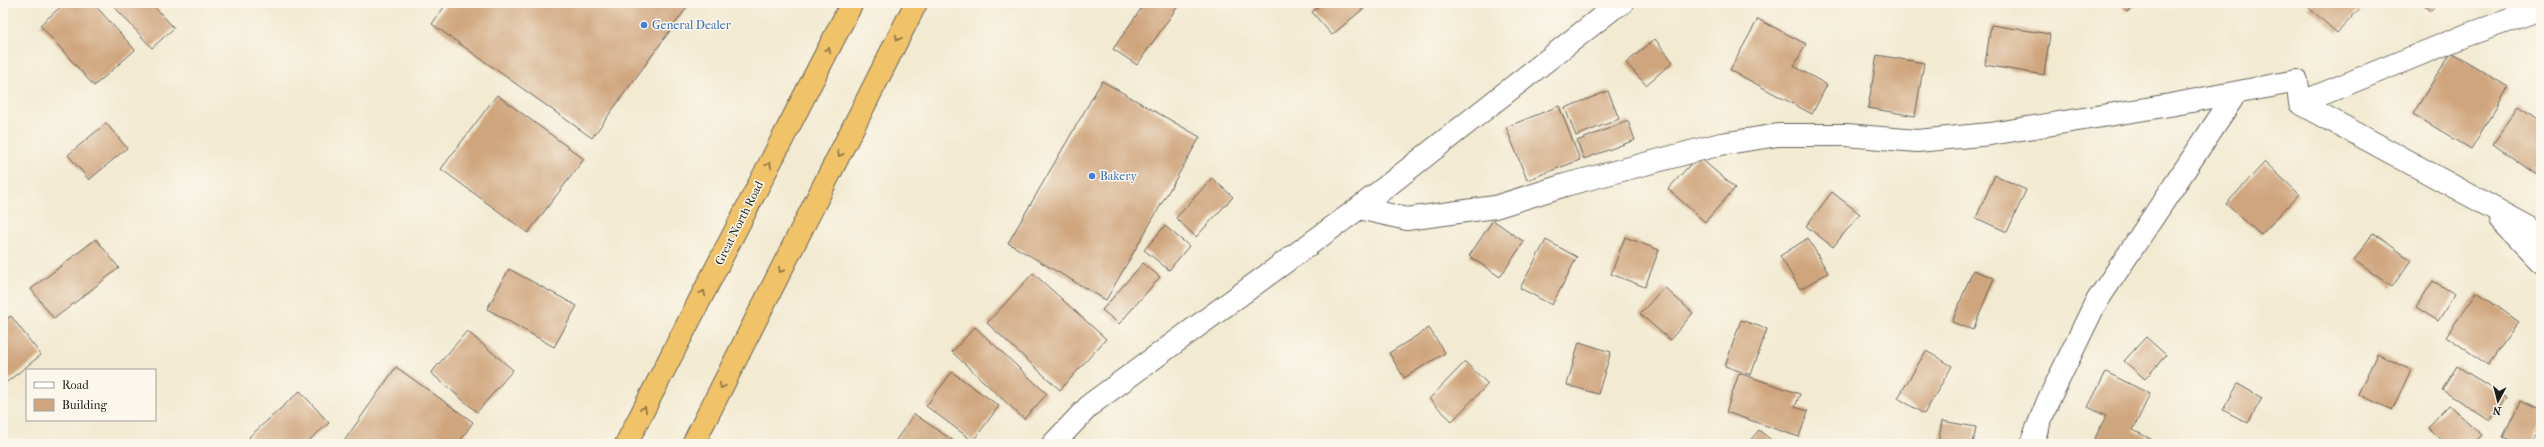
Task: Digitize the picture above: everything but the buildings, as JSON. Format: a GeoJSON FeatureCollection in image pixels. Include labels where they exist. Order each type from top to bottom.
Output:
{"type":"FeatureCollection","features":[{"type":"Feature","properties":{"kind":"highway","name":"Great North Road"},"geometry":{"type":"LineString","coordinates":[[626,444],[852,3]]}},
{"type":"Feature","properties":{"kind":"highway"},"geometry":{"type":"LineString","coordinates":[[693,444],[916,3]]}},
{"type":"Feature","properties":{"kind":"street"},"geometry":{"type":"LineString","coordinates":[[1053,444],[1091,404],[1358,208],[1605,14],[1622,3]]}},
{"type":"Feature","properties":{"kind":"street"},"geometry":{"type":"LineString","coordinates":[[2300,103],[2467,35],[2541,9]]}},
{"type":"Feature","properties":{"kind":"street"},"geometry":{"type":"LineString","coordinates":[[1358,208],[1408,219],[1495,207],[1565,185],[1721,144],[1778,135],[1846,135],[1916,141],[1990,134],[2236,93],[2297,81],[2300,103]]}},
{"type":"Feature","properties":{"kind":"street"},"geometry":{"type":"LineString","coordinates":[[2031,444],[2048,401],[2095,304],[2236,93]]}},
{"type":"Feature","properties":{"kind":"street"},"geometry":{"type":"LineString","coordinates":[[2300,103],[2541,234]]}},
{"type":"Feature","properties":{"kind":"street"},"geometry":{"type":"LineString","coordinates":[[2488,206],[2541,262]]}},
{"type":"Feature","properties":{"kind":"place","name":"General Dealer"},"geometry":{"type":"Point","coordinates":[644,25]}},
{"type":"Feature","properties":{"kind":"place","name":"Bakery"},"geometry":{"type":"Point","coordinates":[1092,176]}}]}
